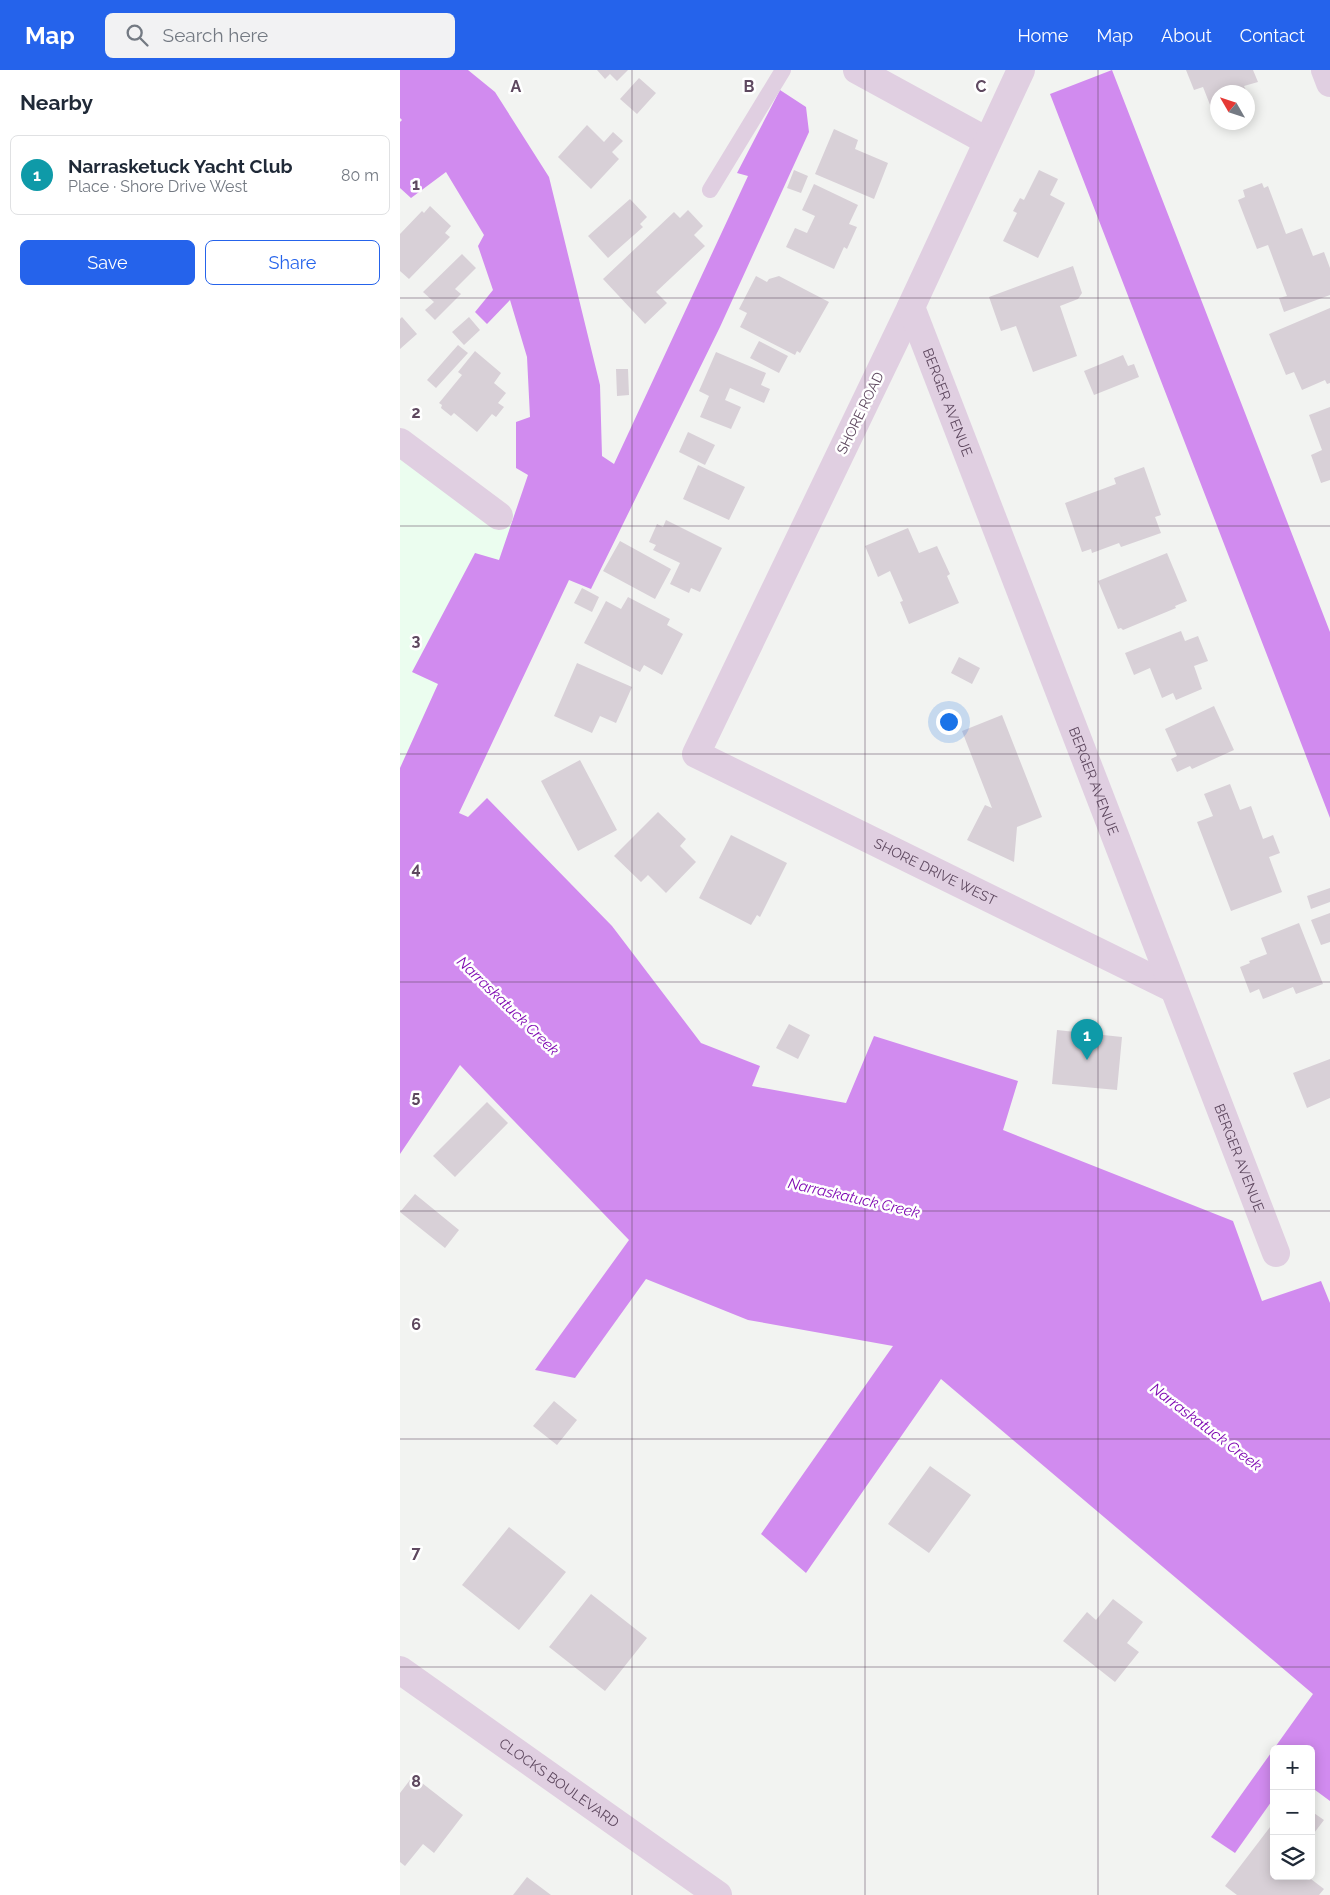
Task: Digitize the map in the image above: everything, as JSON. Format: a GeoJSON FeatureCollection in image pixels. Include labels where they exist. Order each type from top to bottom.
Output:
{"type":"FeatureCollection","features":[{"type":"Feature","properties":{"kind":"street"},"geometry":{"type":"LineString","coordinates":[[857,70],[987,142]]}},
{"type":"Feature","properties":{"kind":"street","name":"SHORE ROAD"},"geometry":{"type":"LineString","coordinates":[[696,754],[912,307],[1021,70]]}},
{"type":"Feature","properties":{"kind":"street"},"geometry":{"type":"LineString","coordinates":[[1325,70],[1330,83]]}},
{"type":"Feature","properties":{"kind":"street","name":"BERGER AVENUE"},"geometry":{"type":"LineString","coordinates":[[912,307],[1276,1253]]}},
{"type":"Feature","properties":{"kind":"street"},"geometry":{"type":"LineString","coordinates":[[400,442],[499,516]]}},
{"type":"Feature","properties":{"kind":"street","name":"SHORE DRIVE WEST"},"geometry":{"type":"LineString","coordinates":[[696,754],[1174,989]]}},
{"type":"Feature","properties":{"kind":"street","name":"CLOCKS BOULEVARD"},"geometry":{"type":"LineString","coordinates":[[400,1671],[718,1895]]}},
{"type":"Feature","properties":{"kind":"lane"},"geometry":{"type":"LineString","coordinates":[[710,190],[782,70]]}},
{"type":"Feature","properties":{"kind":"shaded area"},"geometry":{"type":"Polygon","coordinates":[[[400,429],[515,513],[499,561],[413,672],[438,684],[400,768],[400,429]]]}},
{"type":"Feature","properties":{"kind":"water","name":"Narraskatuck Creek"},"geometry":{"type":"Polygon","coordinates":[[[400,70],[468,70],[495,92],[549,177],[600,385],[602,456],[614,464],[748,176],[737,173],[780,90],[806,107],[809,132],[720,327],[591,589],[569,580],[459,813],[468,817],[487,798],[612,926],[701,1043],[760,1066],[752,1086],[846,1103],[874,1036],[1018,1081],[1003,1130],[1233,1221],[1262,1301],[1321,1281],[1330,1303],[1330,1801],[1315,1790],[1315,1745],[1277,1745],[1313,1694],[941,1379],[806,1573],[761,1534],[893,1346],[748,1320],[646,1279],[575,1378],[535,1370],[629,1240],[460,1065],[400,1154],[400,768],[438,684],[412,672],[475,553],[499,560],[528,475],[516,468],[516,422],[530,417],[527,357],[510,300],[487,324],[475,312],[493,290],[478,246],[484,235],[446,172],[411,198],[400,188],[400,122],[402,120],[400,118],[400,70]]]}},
{"type":"Feature","properties":{"kind":"water"},"geometry":{"type":"Polygon","coordinates":[[[1112,70],[1330,632],[1330,818],[1050,94],[1112,70]]]}},
{"type":"Feature","properties":{"kind":"water"},"geometry":{"type":"Polygon","coordinates":[[[1270,1754],[1270,1804],[1235,1853],[1211,1837],[1270,1754]]]}},
{"type":"Feature","properties":{"kind":"building"},"geometry":{"type":"Polygon","coordinates":[[[597,70],[628,70],[617,81],[610,74],[605,79],[597,70]]]}},
{"type":"Feature","properties":{"kind":"building"},"geometry":{"type":"Polygon","coordinates":[[[1186,70],[1253,70],[1258,82],[1248,85],[1210,85],[1210,105],[1203,87],[1194,90],[1186,70]]]}},
{"type":"Feature","properties":{"kind":"building"},"geometry":{"type":"Polygon","coordinates":[[[639,78],[656,93],[637,114],[620,99],[639,78]]]}},
{"type":"Feature","properties":{"kind":"building"},"geometry":{"type":"Polygon","coordinates":[[[587,125],[604,142],[613,132],[623,141],[612,152],[619,159],[591,189],[558,157],[587,125]]]}},
{"type":"Feature","properties":{"kind":"building"},"geometry":{"type":"Polygon","coordinates":[[[834,129],[858,140],[855,149],[888,163],[874,199],[815,174],[834,129]]]}},
{"type":"Feature","properties":{"kind":"building"},"geometry":{"type":"Polygon","coordinates":[[[794,170],[808,176],[801,193],[787,188],[794,170]]]}},
{"type":"Feature","properties":{"kind":"building"},"geometry":{"type":"Polygon","coordinates":[[[1039,170],[1058,179],[1050,195],[1065,203],[1038,258],[1003,241],[1017,213],[1013,211],[1020,198],[1024,200],[1039,170]]]}},
{"type":"Feature","properties":{"kind":"building"},"geometry":{"type":"Polygon","coordinates":[[[1262,183],[1264,188],[1268,186],[1286,234],[1302,228],[1313,256],[1324,252],[1330,268],[1330,295],[1284,312],[1279,298],[1287,296],[1268,245],[1257,249],[1238,200],[1245,197],[1243,190],[1262,183]]]}},
{"type":"Feature","properties":{"kind":"building"},"geometry":{"type":"Polygon","coordinates":[[[814,184],[858,205],[849,224],[857,227],[847,249],[844,247],[834,269],[786,247],[795,228],[807,233],[815,216],[802,210],[814,184]]]}},
{"type":"Feature","properties":{"kind":"building"},"geometry":{"type":"Polygon","coordinates":[[[630,199],[647,217],[640,224],[643,227],[608,258],[588,236],[630,199]]]}},
{"type":"Feature","properties":{"kind":"building"},"geometry":{"type":"Polygon","coordinates":[[[430,206],[451,226],[445,233],[450,237],[409,279],[400,271],[400,234],[422,211],[424,213],[430,206]]]}},
{"type":"Feature","properties":{"kind":"building"},"geometry":{"type":"Polygon","coordinates":[[[688,210],[703,226],[694,235],[705,246],[656,292],[667,303],[645,324],[603,279],[674,212],[680,218],[688,210]]]}},
{"type":"Feature","properties":{"kind":"building"},"geometry":{"type":"Polygon","coordinates":[[[462,254],[476,268],[455,289],[461,294],[435,320],[425,310],[434,302],[423,292],[462,254]]]}},
{"type":"Feature","properties":{"kind":"building"},"geometry":{"type":"Polygon","coordinates":[[[1073,266],[1082,293],[1078,299],[1060,306],[1077,356],[1033,372],[1016,326],[1001,331],[989,297],[1073,266]]]}},
{"type":"Feature","properties":{"kind":"building"},"geometry":{"type":"Polygon","coordinates":[[[756,276],[767,282],[769,279],[779,276],[829,302],[800,353],[797,351],[795,355],[740,327],[747,313],[739,309],[756,276]]]}},
{"type":"Feature","properties":{"kind":"building"},"geometry":{"type":"Polygon","coordinates":[[[1330,308],[1330,383],[1327,384],[1325,380],[1302,390],[1294,372],[1286,375],[1269,334],[1330,308]]]}},
{"type":"Feature","properties":{"kind":"building"},"geometry":{"type":"Polygon","coordinates":[[[402,317],[417,334],[400,349],[400,319],[402,317]]]}},
{"type":"Feature","properties":{"kind":"building"},"geometry":{"type":"Polygon","coordinates":[[[469,317],[480,330],[464,345],[452,332],[469,317]]]}},
{"type":"Feature","properties":{"kind":"building"},"geometry":{"type":"Polygon","coordinates":[[[759,341],[788,356],[779,373],[750,358],[759,341]]]}},
{"type":"Feature","properties":{"kind":"building"},"geometry":{"type":"Polygon","coordinates":[[[458,345],[468,353],[436,388],[427,380],[458,345]]]}},
{"type":"Feature","properties":{"kind":"building"},"geometry":{"type":"Polygon","coordinates":[[[475,351],[501,373],[494,383],[506,393],[498,403],[504,407],[496,417],[492,414],[477,432],[454,413],[451,416],[441,408],[442,405],[439,403],[462,375],[458,372],[475,351]]]}},
{"type":"Feature","properties":{"kind":"building"},"geometry":{"type":"Polygon","coordinates":[[[716,352],[766,373],[761,385],[770,389],[764,403],[730,388],[725,400],[741,407],[731,429],[700,417],[709,396],[699,391],[716,352]]]}},
{"type":"Feature","properties":{"kind":"building"},"geometry":{"type":"Polygon","coordinates":[[[1123,355],[1128,366],[1134,364],[1139,377],[1094,395],[1084,371],[1123,355]]]}},
{"type":"Feature","properties":{"kind":"building"},"geometry":{"type":"Polygon","coordinates":[[[616,369],[628,369],[629,395],[617,396],[616,369]]]}},
{"type":"Feature","properties":{"kind":"building"},"geometry":{"type":"Polygon","coordinates":[[[1330,407],[1330,480],[1321,483],[1311,455],[1322,450],[1309,415],[1330,407]]]}},
{"type":"Feature","properties":{"kind":"building"},"geometry":{"type":"Polygon","coordinates":[[[688,432],[715,445],[705,465],[679,452],[688,432]]]}},
{"type":"Feature","properties":{"kind":"building"},"geometry":{"type":"Polygon","coordinates":[[[698,465],[745,487],[729,520],[683,499],[698,465]]]}},
{"type":"Feature","properties":{"kind":"building"},"geometry":{"type":"Polygon","coordinates":[[[1144,467],[1161,515],[1155,517],[1161,533],[1121,547],[1119,543],[1092,553],[1091,549],[1082,552],[1065,503],[1116,484],[1114,478],[1144,467]]]}},
{"type":"Feature","properties":{"kind":"building"},"geometry":{"type":"Polygon","coordinates":[[[666,520],[722,548],[700,592],[691,588],[689,593],[670,584],[680,563],[653,550],[656,545],[649,542],[657,524],[663,527],[666,520]]]}},
{"type":"Feature","properties":{"kind":"building"},"geometry":{"type":"Polygon","coordinates":[[[908,528],[919,553],[937,546],[950,574],[947,576],[959,603],[909,624],[900,602],[903,601],[890,571],[878,577],[865,546],[908,528]]]}},
{"type":"Feature","properties":{"kind":"building"},"geometry":{"type":"Polygon","coordinates":[[[620,541],[671,569],[655,599],[603,571],[620,541]]]}},
{"type":"Feature","properties":{"kind":"building"},"geometry":{"type":"Polygon","coordinates":[[[1167,553],[1187,601],[1175,606],[1176,608],[1123,630],[1121,628],[1118,629],[1098,581],[1167,553]]]}},
{"type":"Feature","properties":{"kind":"building"},"geometry":{"type":"Polygon","coordinates":[[[582,588],[599,597],[592,612],[574,603],[582,588]]]}},
{"type":"Feature","properties":{"kind":"building"},"geometry":{"type":"Polygon","coordinates":[[[628,597],[670,619],[667,625],[683,634],[662,675],[644,665],[640,672],[584,643],[606,601],[621,609],[628,597]]]}},
{"type":"Feature","properties":{"kind":"building"},"geometry":{"type":"Polygon","coordinates":[[[1181,631],[1185,641],[1198,636],[1208,661],[1194,666],[1202,689],[1176,700],[1173,693],[1162,698],[1150,668],[1134,675],[1125,653],[1181,631]]]}},
{"type":"Feature","properties":{"kind":"building"},"geometry":{"type":"Polygon","coordinates":[[[959,657],[980,668],[972,684],[951,673],[959,657]]]}},
{"type":"Feature","properties":{"kind":"building"},"geometry":{"type":"Polygon","coordinates":[[[577,663],[632,687],[616,723],[600,716],[592,733],[554,716],[577,663]]]}},
{"type":"Feature","properties":{"kind":"building"},"geometry":{"type":"Polygon","coordinates":[[[1214,706],[1234,750],[1192,769],[1190,766],[1177,772],[1171,759],[1177,756],[1165,729],[1214,706]]]}},
{"type":"Feature","properties":{"kind":"building"},"geometry":{"type":"Polygon","coordinates":[[[1002,715],[1042,817],[1017,827],[1014,862],[967,840],[985,805],[992,808],[962,731],[1002,715]]]}},
{"type":"Feature","properties":{"kind":"building"},"geometry":{"type":"Polygon","coordinates":[[[580,760],[617,830],[578,851],[541,781],[580,760]]]}},
{"type":"Feature","properties":{"kind":"building"},"geometry":{"type":"Polygon","coordinates":[[[1230,784],[1240,810],[1251,806],[1263,839],[1273,835],[1280,853],[1269,857],[1282,892],[1231,911],[1197,822],[1213,816],[1204,794],[1230,784]]]}},
{"type":"Feature","properties":{"kind":"building"},"geometry":{"type":"Polygon","coordinates":[[[658,812],[686,839],[680,846],[696,862],[666,893],[648,875],[641,882],[614,856],[658,812]]]}},
{"type":"Feature","properties":{"kind":"building"},"geometry":{"type":"Polygon","coordinates":[[[731,835],[787,863],[760,917],[757,915],[751,925],[699,898],[731,835]]]}},
{"type":"Feature","properties":{"kind":"building"},"geometry":{"type":"Polygon","coordinates":[[[1330,888],[1330,902],[1311,909],[1307,896],[1330,888]]]}},
{"type":"Feature","properties":{"kind":"building"},"geometry":{"type":"Polygon","coordinates":[[[1330,913],[1330,942],[1321,945],[1311,920],[1330,913]]]}},
{"type":"Feature","properties":{"kind":"building"},"geometry":{"type":"Polygon","coordinates":[[[1299,923],[1323,984],[1296,994],[1293,987],[1263,999],[1259,989],[1250,993],[1240,967],[1250,963],[1249,961],[1267,954],[1261,938],[1299,923]]]}},
{"type":"Feature","properties":{"kind":"building"},"geometry":{"type":"Polygon","coordinates":[[[789,1024],[810,1035],[798,1059],[776,1048],[789,1024]]]}},
{"type":"Feature","properties":{"kind":"building"},"geometry":{"type":"Polygon","coordinates":[[[1057,1030],[1122,1037],[1117,1090],[1052,1084],[1057,1030]]]}},
{"type":"Feature","properties":{"kind":"building"},"geometry":{"type":"Polygon","coordinates":[[[1330,1059],[1330,1098],[1307,1108],[1293,1073],[1330,1059]]]}},
{"type":"Feature","properties":{"kind":"building"},"geometry":{"type":"Polygon","coordinates":[[[487,1102],[508,1123],[455,1177],[433,1156],[487,1102]]]}},
{"type":"Feature","properties":{"kind":"building"},"geometry":{"type":"Polygon","coordinates":[[[415,1194],[459,1230],[445,1248],[400,1212],[415,1194]]]}},
{"type":"Feature","properties":{"kind":"building"},"geometry":{"type":"Polygon","coordinates":[[[554,1401],[577,1420],[557,1445],[533,1426],[554,1401]]]}},
{"type":"Feature","properties":{"kind":"building"},"geometry":{"type":"Polygon","coordinates":[[[930,1466],[971,1495],[929,1553],[888,1524],[930,1466]]]}},
{"type":"Feature","properties":{"kind":"building"},"geometry":{"type":"Polygon","coordinates":[[[509,1527],[566,1572],[519,1630],[462,1585],[509,1527]]]}},
{"type":"Feature","properties":{"kind":"building"},"geometry":{"type":"Polygon","coordinates":[[[591,1594],[647,1638],[605,1691],[549,1647],[591,1594]]]}},
{"type":"Feature","properties":{"kind":"building"},"geometry":{"type":"Polygon","coordinates":[[[1113,1599],[1143,1622],[1127,1643],[1139,1652],[1115,1682],[1063,1641],[1087,1612],[1096,1620],[1113,1599]]]}},
{"type":"Feature","properties":{"kind":"building"},"geometry":{"type":"Polygon","coordinates":[[[413,1776],[463,1815],[434,1853],[423,1844],[405,1866],[400,1862],[400,1793],[413,1776]]]}},
{"type":"Feature","properties":{"kind":"building"},"geometry":{"type":"Polygon","coordinates":[[[1315,1814],[1324,1820],[1315,1832],[1315,1814]]]}},
{"type":"Feature","properties":{"kind":"building"},"geometry":{"type":"Polygon","coordinates":[[[1270,1827],[1270,1880],[1312,1880],[1324,1889],[1319,1895],[1237,1895],[1225,1886],[1270,1827]]]}},
{"type":"Feature","properties":{"kind":"building"},"geometry":{"type":"Polygon","coordinates":[[[527,1877],[551,1895],[513,1895],[527,1877]]]}},
{"type":"Feature","properties":{"kind":"place","name":"Narrasketuck Yacht Club"},"geometry":{"type":"Point","coordinates":[1087,1060]}}]}
